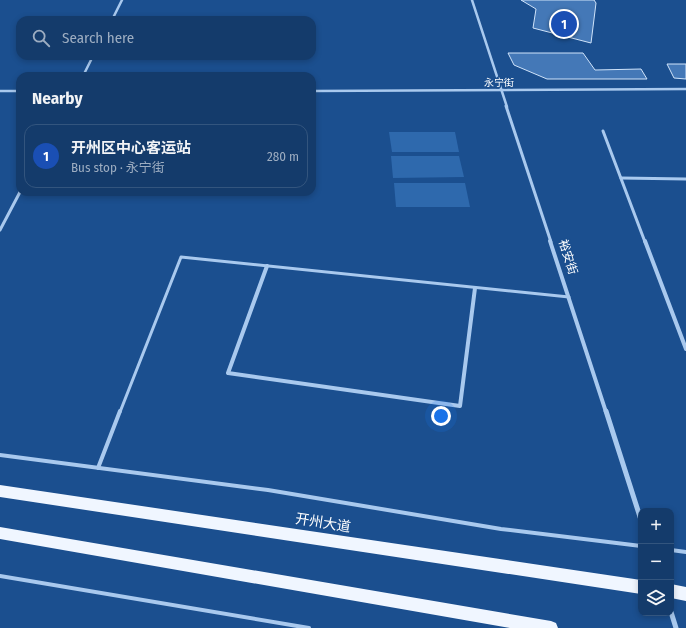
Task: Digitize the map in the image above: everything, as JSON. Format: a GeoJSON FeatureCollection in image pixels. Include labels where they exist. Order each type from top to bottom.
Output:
{"type":"FeatureCollection","features":[{"type":"Feature","properties":{"kind":"main road","name":"开州大道"},"geometry":{"type":"LineString","coordinates":[[0,491],[638,587]]}},
{"type":"Feature","properties":{"kind":"main road"},"geometry":{"type":"LineString","coordinates":[[0,533],[551,628]]}},
{"type":"Feature","properties":{"kind":"main road"},"geometry":{"type":"LineString","coordinates":[[674,592],[686,594]]}},
{"type":"Feature","properties":{"kind":"street"},"geometry":{"type":"LineString","coordinates":[[114,16],[122,0]]}},
{"type":"Feature","properties":{"kind":"street","name":"裕安街"},"geometry":{"type":"LineString","coordinates":[[472,0],[503,91],[638,511]]}},
{"type":"Feature","properties":{"kind":"street"},"geometry":{"type":"LineString","coordinates":[[85,72],[91,60]]}},
{"type":"Feature","properties":{"kind":"street","name":"永宁街"},"geometry":{"type":"LineString","coordinates":[[316,91],[686,89]]}},
{"type":"Feature","properties":{"kind":"street"},"geometry":{"type":"LineString","coordinates":[[0,91],[16,91]]}},
{"type":"Feature","properties":{"kind":"street"},"geometry":{"type":"LineString","coordinates":[[603,131],[686,349]]}},
{"type":"Feature","properties":{"kind":"street"},"geometry":{"type":"LineString","coordinates":[[621,178],[686,179]]}},
{"type":"Feature","properties":{"kind":"street"},"geometry":{"type":"LineString","coordinates":[[0,230],[18,196]]}},
{"type":"Feature","properties":{"kind":"street"},"geometry":{"type":"LineString","coordinates":[[267,266],[228,373],[460,406],[475,288]]}},
{"type":"Feature","properties":{"kind":"street"},"geometry":{"type":"LineString","coordinates":[[672,616],[676,628]]}},
{"type":"Feature","properties":{"kind":"lane"},"geometry":{"type":"LineString","coordinates":[[98,468],[181,257],[569,298]]}},
{"type":"Feature","properties":{"kind":"lane"},"geometry":{"type":"LineString","coordinates":[[0,455],[268,490],[502,530],[638,546]]}},
{"type":"Feature","properties":{"kind":"lane"},"geometry":{"type":"LineString","coordinates":[[674,550],[686,552]]}},
{"type":"Feature","properties":{"kind":"lane"},"geometry":{"type":"LineString","coordinates":[[0,576],[309,628]]}},
{"type":"Feature","properties":{"kind":"shaded area"},"geometry":{"type":"Polygon","coordinates":[[[389,132],[455,132],[459,152],[392,152],[389,132]]]}},
{"type":"Feature","properties":{"kind":"shaded area"},"geometry":{"type":"Polygon","coordinates":[[[391,156],[459,156],[464,177],[393,178],[391,156]]]}},
{"type":"Feature","properties":{"kind":"shaded area"},"geometry":{"type":"Polygon","coordinates":[[[394,183],[465,183],[470,207],[396,207],[394,183]]]}},
{"type":"Feature","properties":{"kind":"building"},"geometry":{"type":"Polygon","coordinates":[[[521,0],[594,0],[596,3],[591,43],[533,28],[536,9],[521,0]]]}},
{"type":"Feature","properties":{"kind":"building"},"geometry":{"type":"Polygon","coordinates":[[[508,53],[583,53],[595,70],[641,69],[647,79],[547,79],[514,65],[508,53]]]}},
{"type":"Feature","properties":{"kind":"building"},"geometry":{"type":"Polygon","coordinates":[[[667,64],[686,64],[686,79],[674,78],[667,64]]]}},
{"type":"Feature","properties":{"kind":"place","name":"开州区中心客运站"},"geometry":{"type":"Point","coordinates":[564,24]}}]}
